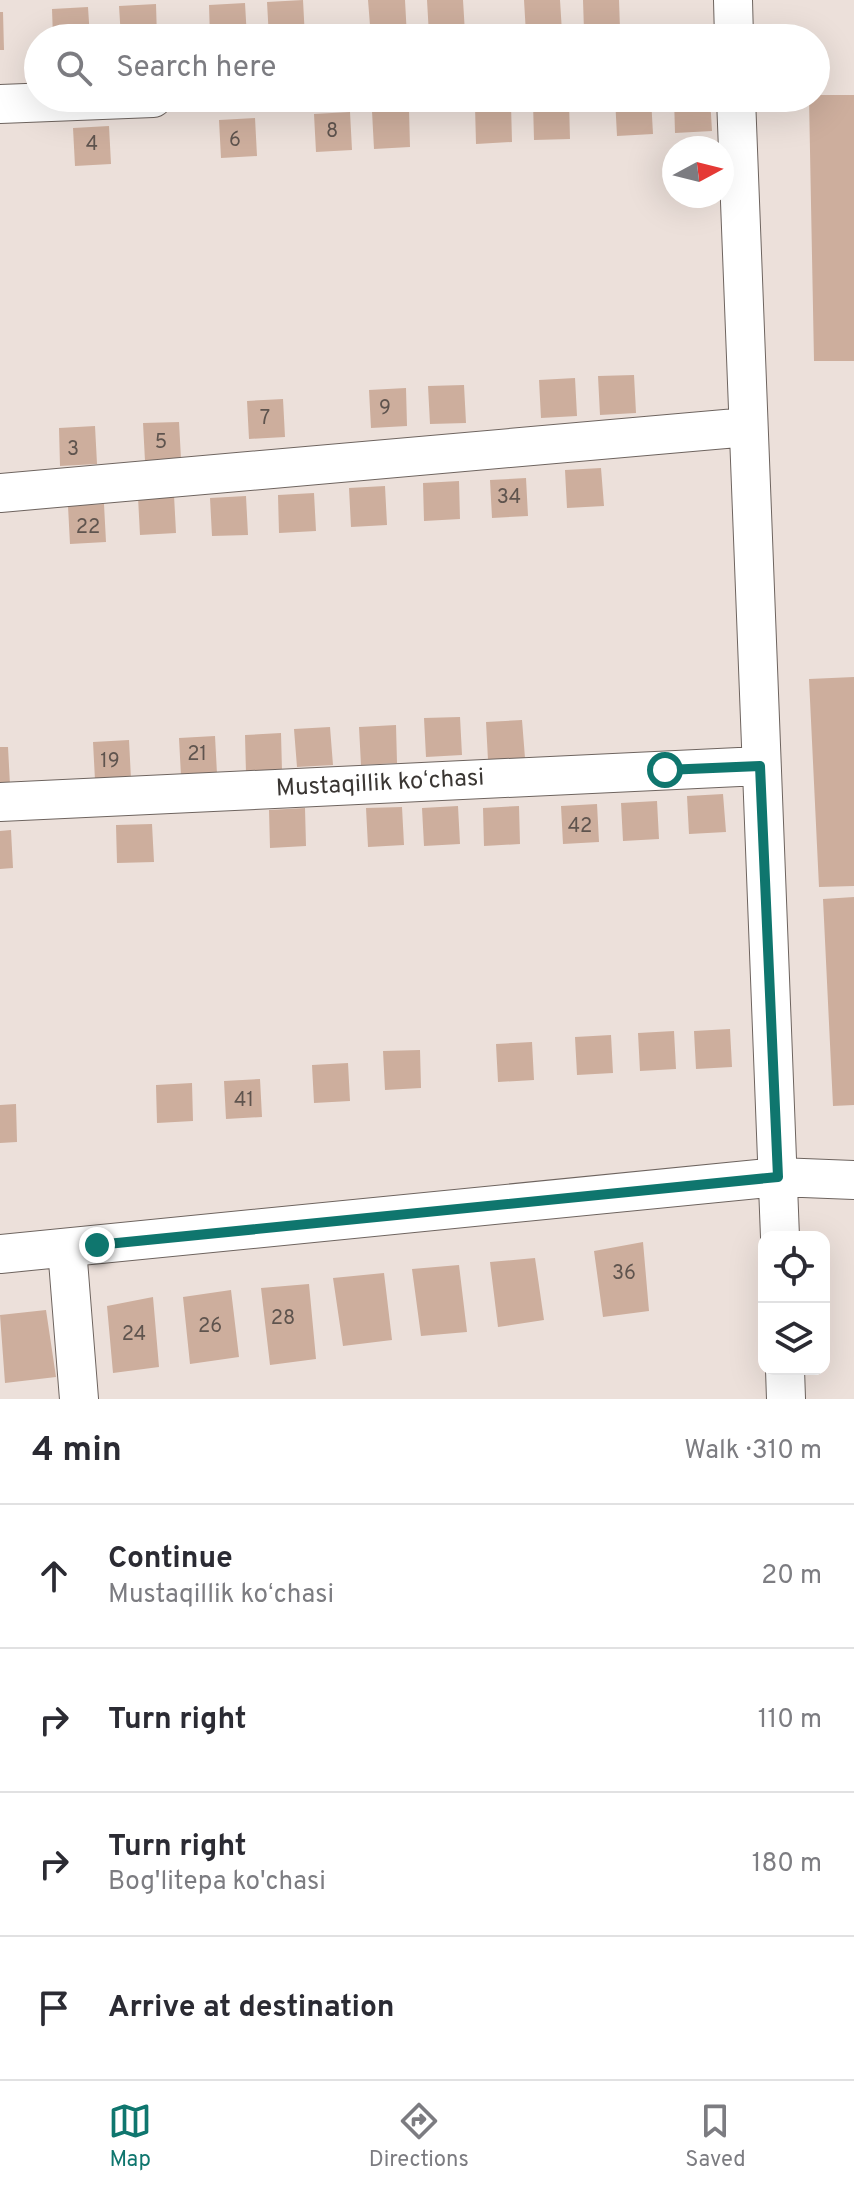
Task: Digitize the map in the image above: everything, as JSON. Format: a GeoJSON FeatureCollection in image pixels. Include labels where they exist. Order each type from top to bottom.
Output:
{"type":"FeatureCollection","features":[{"type":"Feature","properties":{"kind":"street"},"geometry":{"type":"LineString","coordinates":[[733,0],[734,24]]}},
{"type":"Feature","properties":{"kind":"street"},"geometry":{"type":"LineString","coordinates":[[0,104],[24,103]]}},
{"type":"Feature","properties":{"kind":"street"},"geometry":{"type":"LineString","coordinates":[[737,112],[780,1231]]}},
{"type":"Feature","properties":{"kind":"street"},"geometry":{"type":"LineString","coordinates":[[0,493],[748,427]]}},
{"type":"Feature","properties":{"kind":"street","name":"Mustaqillik koʻchasi"},"geometry":{"type":"LineString","coordinates":[[0,802],[760,766]]}},
{"type":"Feature","properties":{"kind":"street"},"geometry":{"type":"LineString","coordinates":[[0,1254],[778,1177],[854,1180]]}},
{"type":"Feature","properties":{"kind":"street"},"geometry":{"type":"LineString","coordinates":[[67,1248],[79,1399]]}},
{"type":"Feature","properties":{"kind":"street"},"geometry":{"type":"LineString","coordinates":[[785,1375],[786,1399]]}},
{"type":"Feature","properties":{"kind":"building"},"geometry":{"type":"Polygon","coordinates":[[[303,0],[304,24],[268,24],[267,2],[303,0]]]}},
{"type":"Feature","properties":{"kind":"building"},"geometry":{"type":"Polygon","coordinates":[[[368,0],[405,0],[406,24],[370,24],[368,0]]]}},
{"type":"Feature","properties":{"kind":"building"},"geometry":{"type":"Polygon","coordinates":[[[427,0],[463,0],[464,24],[428,24],[427,0]]]}},
{"type":"Feature","properties":{"kind":"building"},"geometry":{"type":"Polygon","coordinates":[[[524,0],[560,0],[562,24],[525,24],[524,0]]]}},
{"type":"Feature","properties":{"kind":"building"},"geometry":{"type":"Polygon","coordinates":[[[583,0],[619,0],[620,24],[584,24],[583,0]]]}},
{"type":"Feature","properties":{"kind":"building"},"geometry":{"type":"Polygon","coordinates":[[[245,3],[246,24],[210,24],[209,5],[245,3]]]}},
{"type":"Feature","properties":{"kind":"building"},"geometry":{"type":"Polygon","coordinates":[[[156,4],[157,24],[120,24],[119,6],[156,4]]]}},
{"type":"Feature","properties":{"kind":"building"},"geometry":{"type":"Polygon","coordinates":[[[88,7],[89,24],[53,24],[52,9],[88,7]]]}},
{"type":"Feature","properties":{"kind":"building"},"geometry":{"type":"Polygon","coordinates":[[[0,12],[3,12],[4,50],[0,50],[0,12]]]}},
{"type":"Feature","properties":{"kind":"building"},"geometry":{"type":"Polygon","coordinates":[[[830,95],[854,95],[854,361],[814,361],[809,112],[830,112],[830,95]]]}},
{"type":"Feature","properties":{"kind":"building"},"geometry":{"type":"Polygon","coordinates":[[[350,112],[352,150],[316,152],[314,114],[350,112]]]}},
{"type":"Feature","properties":{"kind":"building"},"geometry":{"type":"Polygon","coordinates":[[[372,112],[409,112],[410,147],[374,149],[372,112]]]}},
{"type":"Feature","properties":{"kind":"building"},"geometry":{"type":"Polygon","coordinates":[[[475,112],[511,112],[512,142],[476,144],[475,112]]]}},
{"type":"Feature","properties":{"kind":"building"},"geometry":{"type":"Polygon","coordinates":[[[533,112],[569,112],[570,139],[534,140],[533,112]]]}},
{"type":"Feature","properties":{"kind":"building"},"geometry":{"type":"Polygon","coordinates":[[[616,112],[652,112],[653,134],[617,136],[616,112]]]}},
{"type":"Feature","properties":{"kind":"building"},"geometry":{"type":"Polygon","coordinates":[[[674,112],[711,112],[712,131],[675,133],[674,112]]]}},
{"type":"Feature","properties":{"kind":"building"},"geometry":{"type":"Polygon","coordinates":[[[255,118],[257,156],[221,158],[219,120],[255,118]]]}},
{"type":"Feature","properties":{"kind":"building"},"geometry":{"type":"Polygon","coordinates":[[[109,126],[111,164],[75,166],[73,128],[109,126]]]}},
{"type":"Feature","properties":{"kind":"building"},"geometry":{"type":"Polygon","coordinates":[[[634,375],[636,413],[600,415],[598,376],[634,375]]]}},
{"type":"Feature","properties":{"kind":"building"},"geometry":{"type":"Polygon","coordinates":[[[575,378],[577,416],[541,418],[539,380],[575,378]]]}},
{"type":"Feature","properties":{"kind":"building"},"geometry":{"type":"Polygon","coordinates":[[[464,385],[466,423],[430,424],[428,386],[464,385]]]}},
{"type":"Feature","properties":{"kind":"building"},"geometry":{"type":"Polygon","coordinates":[[[406,388],[407,426],[371,428],[369,390],[406,388]]]}},
{"type":"Feature","properties":{"kind":"building"},"geometry":{"type":"Polygon","coordinates":[[[283,399],[285,437],[249,439],[247,401],[283,399]]]}},
{"type":"Feature","properties":{"kind":"building"},"geometry":{"type":"Polygon","coordinates":[[[179,422],[181,459],[145,461],[143,423],[179,422]]]}},
{"type":"Feature","properties":{"kind":"building"},"geometry":{"type":"Polygon","coordinates":[[[95,426],[97,464],[60,466],[59,428],[95,426]]]}},
{"type":"Feature","properties":{"kind":"building"},"geometry":{"type":"Polygon","coordinates":[[[601,468],[604,506],[567,508],[565,470],[601,468]]]}},
{"type":"Feature","properties":{"kind":"building"},"geometry":{"type":"Polygon","coordinates":[[[526,478],[528,516],[492,518],[490,480],[526,478]]]}},
{"type":"Feature","properties":{"kind":"building"},"geometry":{"type":"Polygon","coordinates":[[[459,481],[460,519],[424,521],[423,483],[459,481]]]}},
{"type":"Feature","properties":{"kind":"building"},"geometry":{"type":"Polygon","coordinates":[[[385,486],[387,525],[351,527],[349,488],[385,486]]]}},
{"type":"Feature","properties":{"kind":"building"},"geometry":{"type":"Polygon","coordinates":[[[314,493],[316,531],[279,533],[278,495],[314,493]]]}},
{"type":"Feature","properties":{"kind":"building"},"geometry":{"type":"Polygon","coordinates":[[[174,495],[176,533],[140,535],[138,497],[174,495]]]}},
{"type":"Feature","properties":{"kind":"building"},"geometry":{"type":"Polygon","coordinates":[[[246,496],[248,535],[212,536],[210,498],[246,496]]]}},
{"type":"Feature","properties":{"kind":"building"},"geometry":{"type":"Polygon","coordinates":[[[104,504],[106,542],[70,544],[68,506],[104,504]]]}},
{"type":"Feature","properties":{"kind":"building"},"geometry":{"type":"Polygon","coordinates":[[[854,677],[854,886],[819,887],[809,679],[854,677]]]}},
{"type":"Feature","properties":{"kind":"building"},"geometry":{"type":"Polygon","coordinates":[[[460,717],[462,755],[426,757],[424,718],[460,717]]]}},
{"type":"Feature","properties":{"kind":"building"},"geometry":{"type":"Polygon","coordinates":[[[522,720],[525,758],[488,760],[486,722],[522,720]]]}},
{"type":"Feature","properties":{"kind":"building"},"geometry":{"type":"Polygon","coordinates":[[[396,725],[397,763],[361,765],[359,727],[396,725]]]}},
{"type":"Feature","properties":{"kind":"building"},"geometry":{"type":"Polygon","coordinates":[[[330,727],[333,765],[297,767],[294,729],[330,727]]]}},
{"type":"Feature","properties":{"kind":"building"},"geometry":{"type":"Polygon","coordinates":[[[281,733],[282,771],[246,773],[245,735],[281,733]]]}},
{"type":"Feature","properties":{"kind":"building"},"geometry":{"type":"Polygon","coordinates":[[[215,736],[217,774],[181,776],[179,738],[215,736]]]}},
{"type":"Feature","properties":{"kind":"building"},"geometry":{"type":"Polygon","coordinates":[[[129,740],[131,779],[95,780],[93,742],[129,740]]]}},
{"type":"Feature","properties":{"kind":"building"},"geometry":{"type":"Polygon","coordinates":[[[0,747],[8,747],[10,785],[0,785],[0,747]]]}},
{"type":"Feature","properties":{"kind":"building"},"geometry":{"type":"Polygon","coordinates":[[[723,794],[726,832],[689,834],[687,796],[723,794]]]}},
{"type":"Feature","properties":{"kind":"building"},"geometry":{"type":"Polygon","coordinates":[[[657,801],[659,839],[623,841],[621,803],[657,801]]]}},
{"type":"Feature","properties":{"kind":"building"},"geometry":{"type":"Polygon","coordinates":[[[597,804],[599,842],[563,844],[561,806],[597,804]]]}},
{"type":"Feature","properties":{"kind":"building"},"geometry":{"type":"Polygon","coordinates":[[[458,806],[460,844],[424,846],[422,808],[458,806]]]}},
{"type":"Feature","properties":{"kind":"building"},"geometry":{"type":"Polygon","coordinates":[[[519,806],[520,844],[484,846],[483,808],[519,806]]]}},
{"type":"Feature","properties":{"kind":"building"},"geometry":{"type":"Polygon","coordinates":[[[402,807],[404,845],[368,847],[366,808],[402,807]]]}},
{"type":"Feature","properties":{"kind":"building"},"geometry":{"type":"Polygon","coordinates":[[[305,808],[306,846],[270,848],[269,810],[305,808]]]}},
{"type":"Feature","properties":{"kind":"building"},"geometry":{"type":"Polygon","coordinates":[[[152,824],[154,862],[117,863],[116,825],[152,824]]]}},
{"type":"Feature","properties":{"kind":"building"},"geometry":{"type":"Polygon","coordinates":[[[11,830],[13,868],[0,869],[0,831],[11,830]]]}},
{"type":"Feature","properties":{"kind":"building"},"geometry":{"type":"Polygon","coordinates":[[[854,897],[854,1105],[833,1106],[823,899],[854,897]]]}},
{"type":"Feature","properties":{"kind":"building"},"geometry":{"type":"Polygon","coordinates":[[[730,1029],[732,1067],[696,1069],[694,1031],[730,1029]]]}},
{"type":"Feature","properties":{"kind":"building"},"geometry":{"type":"Polygon","coordinates":[[[674,1031],[676,1069],[640,1071],[638,1033],[674,1031]]]}},
{"type":"Feature","properties":{"kind":"building"},"geometry":{"type":"Polygon","coordinates":[[[611,1035],[613,1073],[577,1075],[575,1037],[611,1035]]]}},
{"type":"Feature","properties":{"kind":"building"},"geometry":{"type":"Polygon","coordinates":[[[532,1042],[534,1080],[498,1082],[496,1044],[532,1042]]]}},
{"type":"Feature","properties":{"kind":"building"},"geometry":{"type":"Polygon","coordinates":[[[420,1050],[421,1088],[385,1090],[383,1051],[420,1050]]]}},
{"type":"Feature","properties":{"kind":"building"},"geometry":{"type":"Polygon","coordinates":[[[348,1063],[350,1101],[314,1103],[312,1065],[348,1063]]]}},
{"type":"Feature","properties":{"kind":"building"},"geometry":{"type":"Polygon","coordinates":[[[260,1079],[262,1117],[226,1119],[224,1081],[260,1079]]]}},
{"type":"Feature","properties":{"kind":"building"},"geometry":{"type":"Polygon","coordinates":[[[192,1083],[193,1121],[157,1123],[156,1085],[192,1083]]]}},
{"type":"Feature","properties":{"kind":"building"},"geometry":{"type":"Polygon","coordinates":[[[16,1104],[17,1142],[0,1143],[0,1105],[16,1104]]]}},
{"type":"Feature","properties":{"kind":"building"},"geometry":{"type":"Polygon","coordinates":[[[643,1242],[649,1311],[603,1317],[594,1251],[643,1242]]]}},
{"type":"Feature","properties":{"kind":"building"},"geometry":{"type":"Polygon","coordinates":[[[535,1258],[544,1320],[498,1327],[490,1262],[535,1258]]]}},
{"type":"Feature","properties":{"kind":"building"},"geometry":{"type":"Polygon","coordinates":[[[459,1265],[467,1332],[421,1336],[412,1269],[459,1265]]]}},
{"type":"Feature","properties":{"kind":"building"},"geometry":{"type":"Polygon","coordinates":[[[384,1273],[392,1340],[343,1346],[333,1278],[384,1273]]]}},
{"type":"Feature","properties":{"kind":"building"},"geometry":{"type":"Polygon","coordinates":[[[309,1284],[316,1359],[270,1365],[261,1288],[309,1284]]]}},
{"type":"Feature","properties":{"kind":"building"},"geometry":{"type":"Polygon","coordinates":[[[231,1290],[239,1357],[190,1364],[183,1297],[231,1290]]]}},
{"type":"Feature","properties":{"kind":"building"},"geometry":{"type":"Polygon","coordinates":[[[153,1297],[159,1367],[113,1373],[107,1306],[153,1297]]]}},
{"type":"Feature","properties":{"kind":"building"},"geometry":{"type":"Polygon","coordinates":[[[46,1310],[56,1377],[5,1383],[0,1315],[46,1310]]]}},
{"type":"Feature","properties":{"kind":"route"},"geometry":{"type":"LineString","coordinates":[[97,1245],[778,1177],[760,766],[665,770]]}}]}
